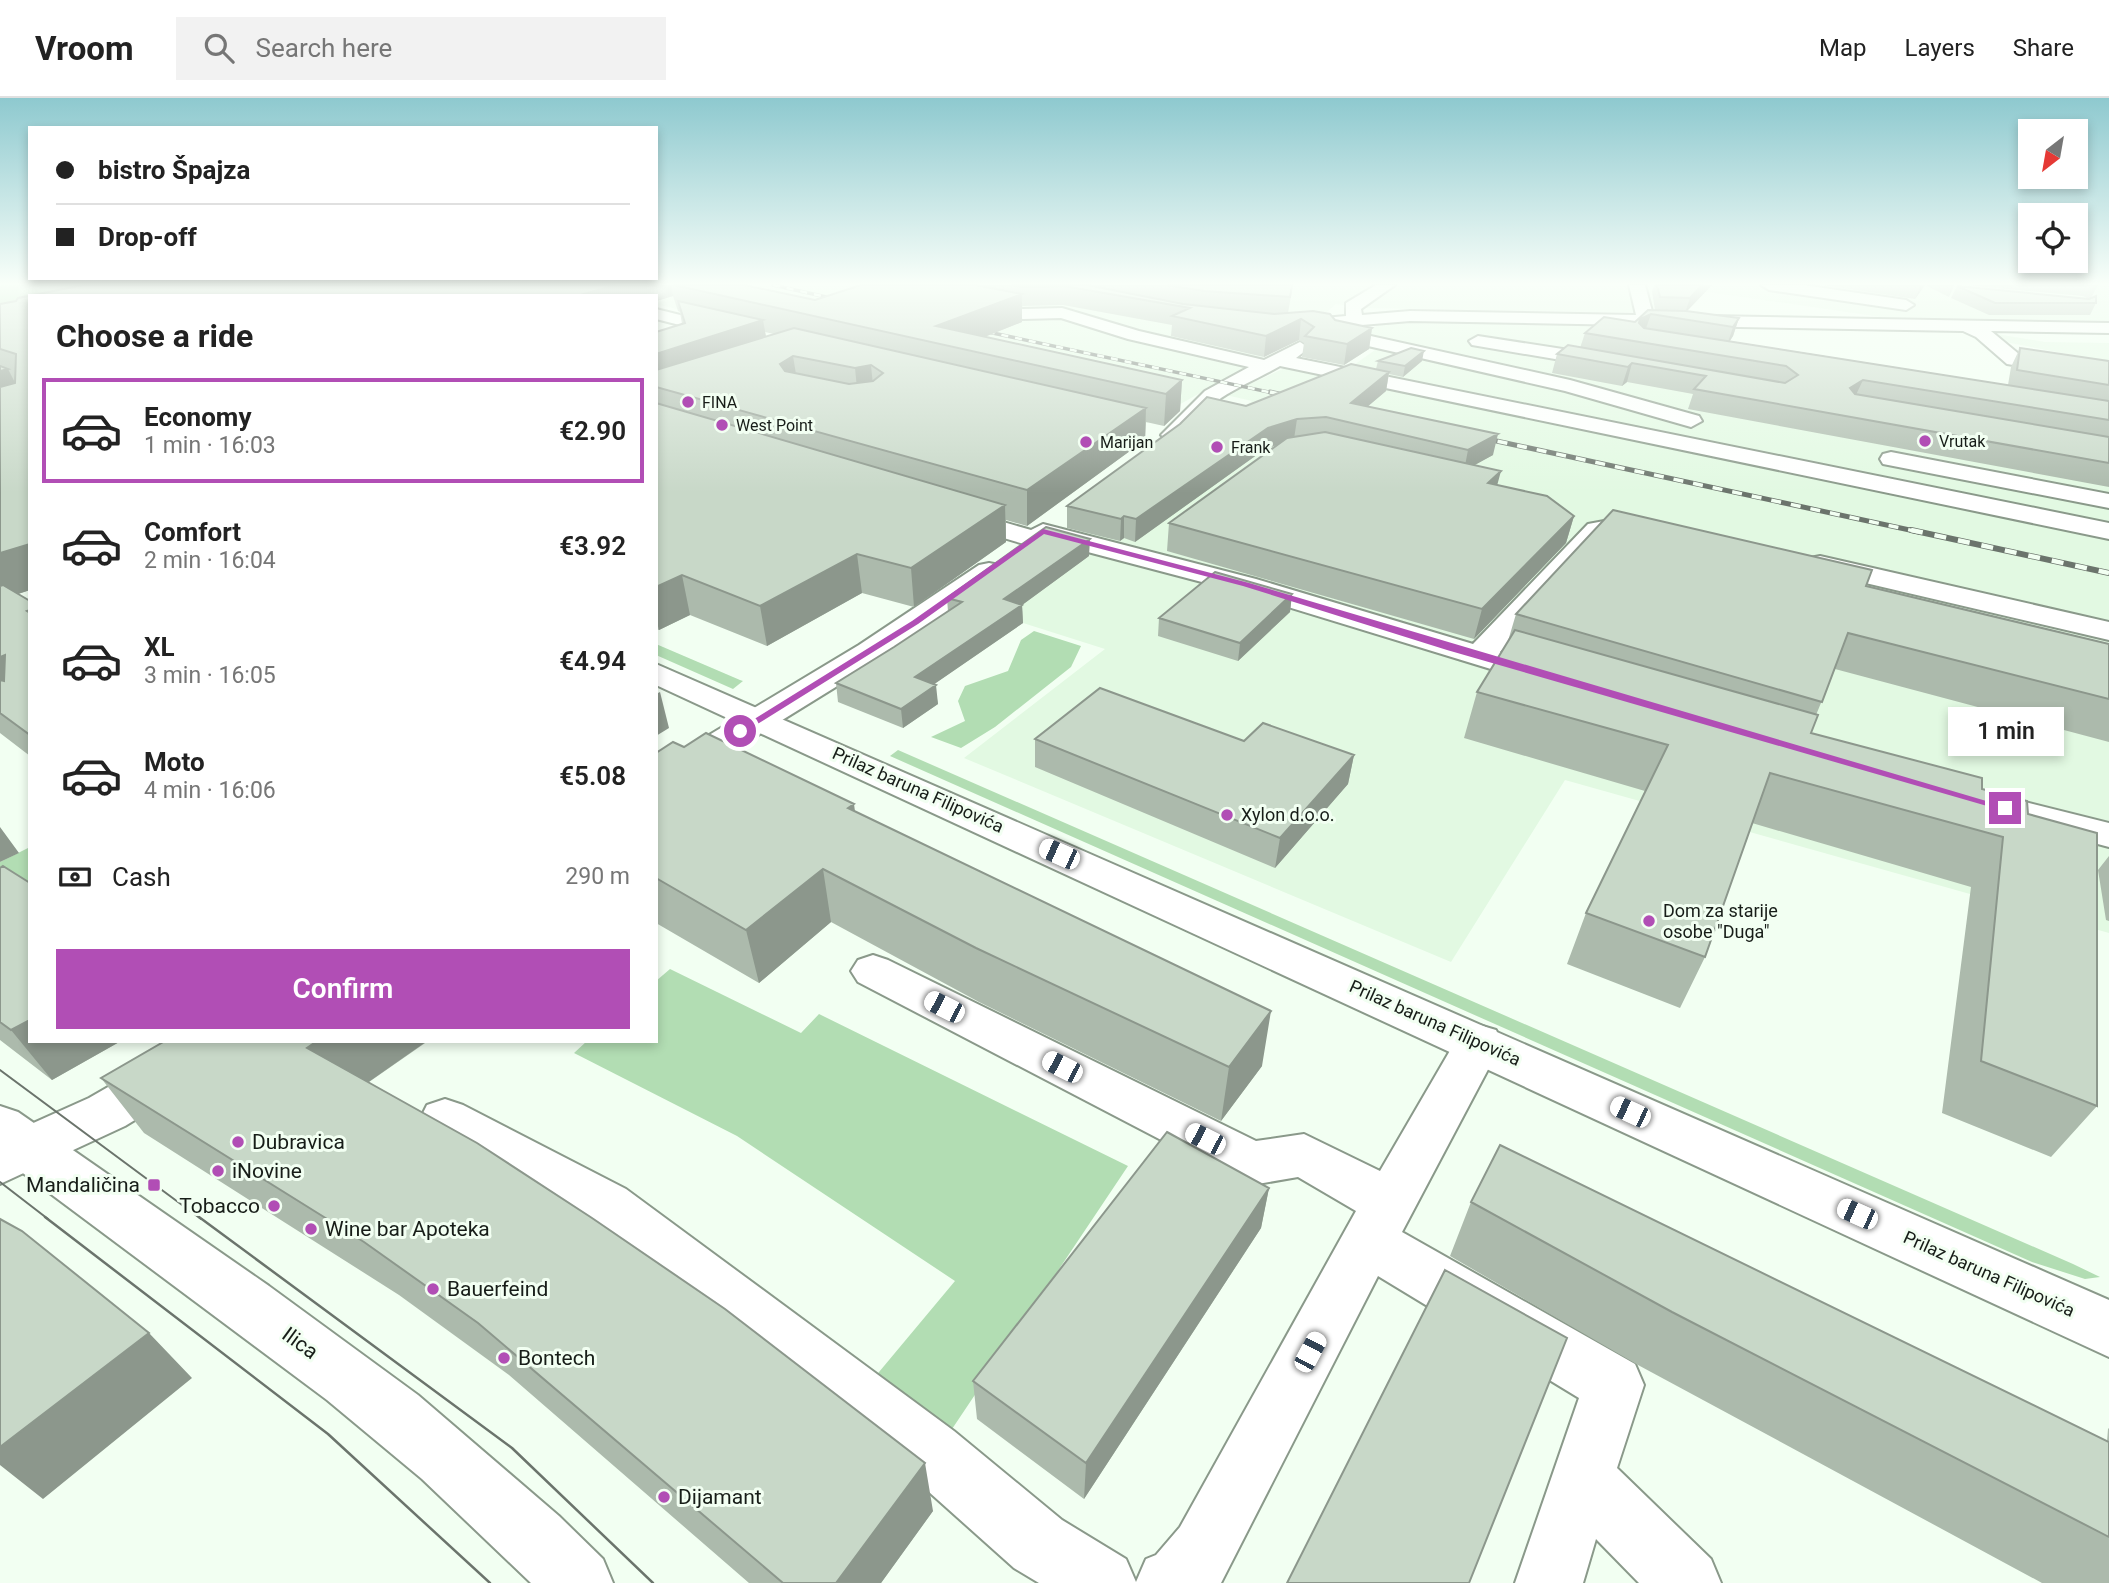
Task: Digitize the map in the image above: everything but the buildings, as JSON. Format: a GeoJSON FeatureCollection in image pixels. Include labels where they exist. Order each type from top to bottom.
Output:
{"type":"FeatureCollection","features":[{"type":"Feature","properties":{"kind":"street"},"geometry":{"type":"LineString","coordinates":[[1229,354],[2109,531]]}},
{"type":"Feature","properties":{"kind":"street"},"geometry":{"type":"LineString","coordinates":[[1157,442],[1189,421],[1212,395],[1286,354]]}},
{"type":"Feature","properties":{"kind":"street"},"geometry":{"type":"LineString","coordinates":[[1438,354],[1570,386],[1639,397],[1715,426]]}},
{"type":"Feature","properties":{"kind":"street"},"geometry":{"type":"LineString","coordinates":[[1565,354],[1624,365]]}},
{"type":"Feature","properties":{"kind":"street"},"geometry":{"type":"LineString","coordinates":[[2007,354],[2014,360],[2109,374]]}},
{"type":"Feature","properties":{"kind":"street"},"geometry":{"type":"LineString","coordinates":[[1869,455],[2109,501]]}},
{"type":"Feature","properties":{"kind":"street"},"geometry":{"type":"LineString","coordinates":[[933,509],[1151,546],[1479,656],[1571,683]]}},
{"type":"Feature","properties":{"kind":"street"},"geometry":{"type":"LineString","coordinates":[[1479,656],[1576,536],[1610,525],[1652,526]]}},
{"type":"Feature","properties":{"kind":"street"},"geometry":{"type":"LineString","coordinates":[[658,781],[915,622],[1047,529]]}},
{"type":"Feature","properties":{"kind":"street"},"geometry":{"type":"LineString","coordinates":[[1798,559],[2109,631]]}},
{"type":"Feature","properties":{"kind":"street","name":"Prilaz baruna Filipovića"},"geometry":{"type":"LineString","coordinates":[[658,674],[2109,1329]]}},
{"type":"Feature","properties":{"kind":"street"},"geometry":{"type":"LineString","coordinates":[[1990,804],[2109,835]]}},
{"type":"Feature","properties":{"kind":"street"},"geometry":{"type":"LineString","coordinates":[[873,971],[1252,1163],[1304,1155],[1379,1222],[1614,1385],[1581,1478],[1549,1583]]}},
{"type":"Feature","properties":{"kind":"street"},"geometry":{"type":"LineString","coordinates":[[9,1146],[127,1101],[224,1043]]}},
{"type":"Feature","properties":{"kind":"street"},"geometry":{"type":"LineString","coordinates":[[1170,1583],[1180,1580],[1204,1551],[1379,1222],[1479,1043]]}},
{"type":"Feature","properties":{"kind":"street"},"geometry":{"type":"LineString","coordinates":[[444,1119],[607,1205],[932,1453],[1038,1544],[1102,1583]]}},
{"type":"Feature","properties":{"kind":"street","name":"Ilica"},"geometry":{"type":"LineString","coordinates":[[9,1146],[256,1310],[380,1404],[494,1501],[579,1583]]}},
{"type":"Feature","properties":{"kind":"street"},"geometry":{"type":"LineString","coordinates":[[1581,1478],[1687,1583]]}},
{"type":"Feature","properties":{"kind":"shaded area"},"geometry":{"type":"Polygon","coordinates":[[[864,354],[1265,356],[1147,423],[864,354]]]}},
{"type":"Feature","properties":{"kind":"shaded area"},"geometry":{"type":"Polygon","coordinates":[[[1369,354],[1773,354],[2109,414],[2109,933],[1565,780],[1451,962],[964,758],[1105,649],[970,606],[1252,401],[1226,395],[1287,367],[1337,377],[1369,354]]]}},
{"type":"Feature","properties":{"kind":"shaded area"},"geometry":{"type":"Polygon","coordinates":[[[2069,354],[2109,354],[2109,362],[2069,354]]]}},
{"type":"Feature","properties":{"kind":"green space"},"geometry":{"type":"Polygon","coordinates":[[[1034,631],[1081,646],[1071,667],[995,727],[961,748],[931,737],[965,721],[958,701],[965,686],[1008,671],[1021,640],[1034,631]]]}},
{"type":"Feature","properties":{"kind":"green space"},"geometry":{"type":"Polygon","coordinates":[[[658,645],[743,681],[733,689],[658,656],[658,645]]]}},
{"type":"Feature","properties":{"kind":"green space"},"geometry":{"type":"Polygon","coordinates":[[[898,750],[2100,1277],[2085,1279],[2032,1262],[890,756],[898,750]]]}},
{"type":"Feature","properties":{"kind":"green space"},"geometry":{"type":"Polygon","coordinates":[[[28,848],[28,919],[0,908],[0,862],[28,848]]]}},
{"type":"Feature","properties":{"kind":"green space"},"geometry":{"type":"Polygon","coordinates":[[[670,969],[801,1033],[819,1014],[1128,1166],[948,1435],[874,1378],[955,1281],[737,1136],[574,1053],[585,1043],[658,1043],[658,979],[670,969]]]}},
{"type":"Feature","properties":{"kind":"tram line"},"geometry":{"type":"LineString","coordinates":[[0,1070],[201,1219]]}},
{"type":"Feature","properties":{"kind":"tram line"},"geometry":{"type":"LineString","coordinates":[[0,1182],[48,1219]]}},
{"type":"Feature","properties":{"kind":"tram line"},"geometry":{"type":"LineString","coordinates":[[45,1217],[328,1434],[490,1583]]}},
{"type":"Feature","properties":{"kind":"tram line"},"geometry":{"type":"LineString","coordinates":[[199,1217],[512,1448],[653,1583]]}},
{"type":"Feature","properties":{"kind":"railway"},"geometry":{"type":"LineString","coordinates":[[1092,354],[1278,394]]}},
{"type":"Feature","properties":{"kind":"railway"},"geometry":{"type":"LineString","coordinates":[[1270,392],[1296,398]]}},
{"type":"Feature","properties":{"kind":"railway"},"geometry":{"type":"LineString","coordinates":[[1478,437],[1919,532]]}},
{"type":"Feature","properties":{"kind":"railway"},"geometry":{"type":"LineString","coordinates":[[1911,530],[2109,573]]}},
{"type":"Feature","properties":{"kind":"place","name":"FINA"},"geometry":{"type":"Point","coordinates":[688,402]}},
{"type":"Feature","properties":{"kind":"place","name":"West Point"},"geometry":{"type":"Point","coordinates":[722,425]}},
{"type":"Feature","properties":{"kind":"place","name":"Vrutak"},"geometry":{"type":"Point","coordinates":[1925,441]}},
{"type":"Feature","properties":{"kind":"place","name":"Marijan"},"geometry":{"type":"Point","coordinates":[1086,442]}},
{"type":"Feature","properties":{"kind":"place","name":"Frank"},"geometry":{"type":"Point","coordinates":[1217,447]}},
{"type":"Feature","properties":{"kind":"place","name":"Xylon d.o.o."},"geometry":{"type":"Point","coordinates":[1227,815]}},
{"type":"Feature","properties":{"kind":"place","name":"Dom za starije osobe \"Duga\""},"geometry":{"type":"Point","coordinates":[1649,921]}},
{"type":"Feature","properties":{"kind":"place","name":"Dubravica"},"geometry":{"type":"Point","coordinates":[238,1142]}},
{"type":"Feature","properties":{"kind":"place","name":"iNovine"},"geometry":{"type":"Point","coordinates":[218,1171]}},
{"type":"Feature","properties":{"kind":"place","name":"Mandaličina"},"geometry":{"type":"Point","coordinates":[154,1185]}},
{"type":"Feature","properties":{"kind":"place","name":"Tobacco"},"geometry":{"type":"Point","coordinates":[274,1206]}},
{"type":"Feature","properties":{"kind":"place","name":"Wine bar Apoteka"},"geometry":{"type":"Point","coordinates":[311,1229]}},
{"type":"Feature","properties":{"kind":"place","name":"Bauerfeind"},"geometry":{"type":"Point","coordinates":[433,1289]}},
{"type":"Feature","properties":{"kind":"place","name":"Bontech"},"geometry":{"type":"Point","coordinates":[504,1358]}},
{"type":"Feature","properties":{"kind":"place","name":"Dijamant"},"geometry":{"type":"Point","coordinates":[664,1497]}},
{"type":"Feature","properties":{"kind":"route"},"geometry":{"type":"LineString","coordinates":[[740,731],[937,608],[1043,532],[1246,585],[1777,744],[2005,808]]}}]}
